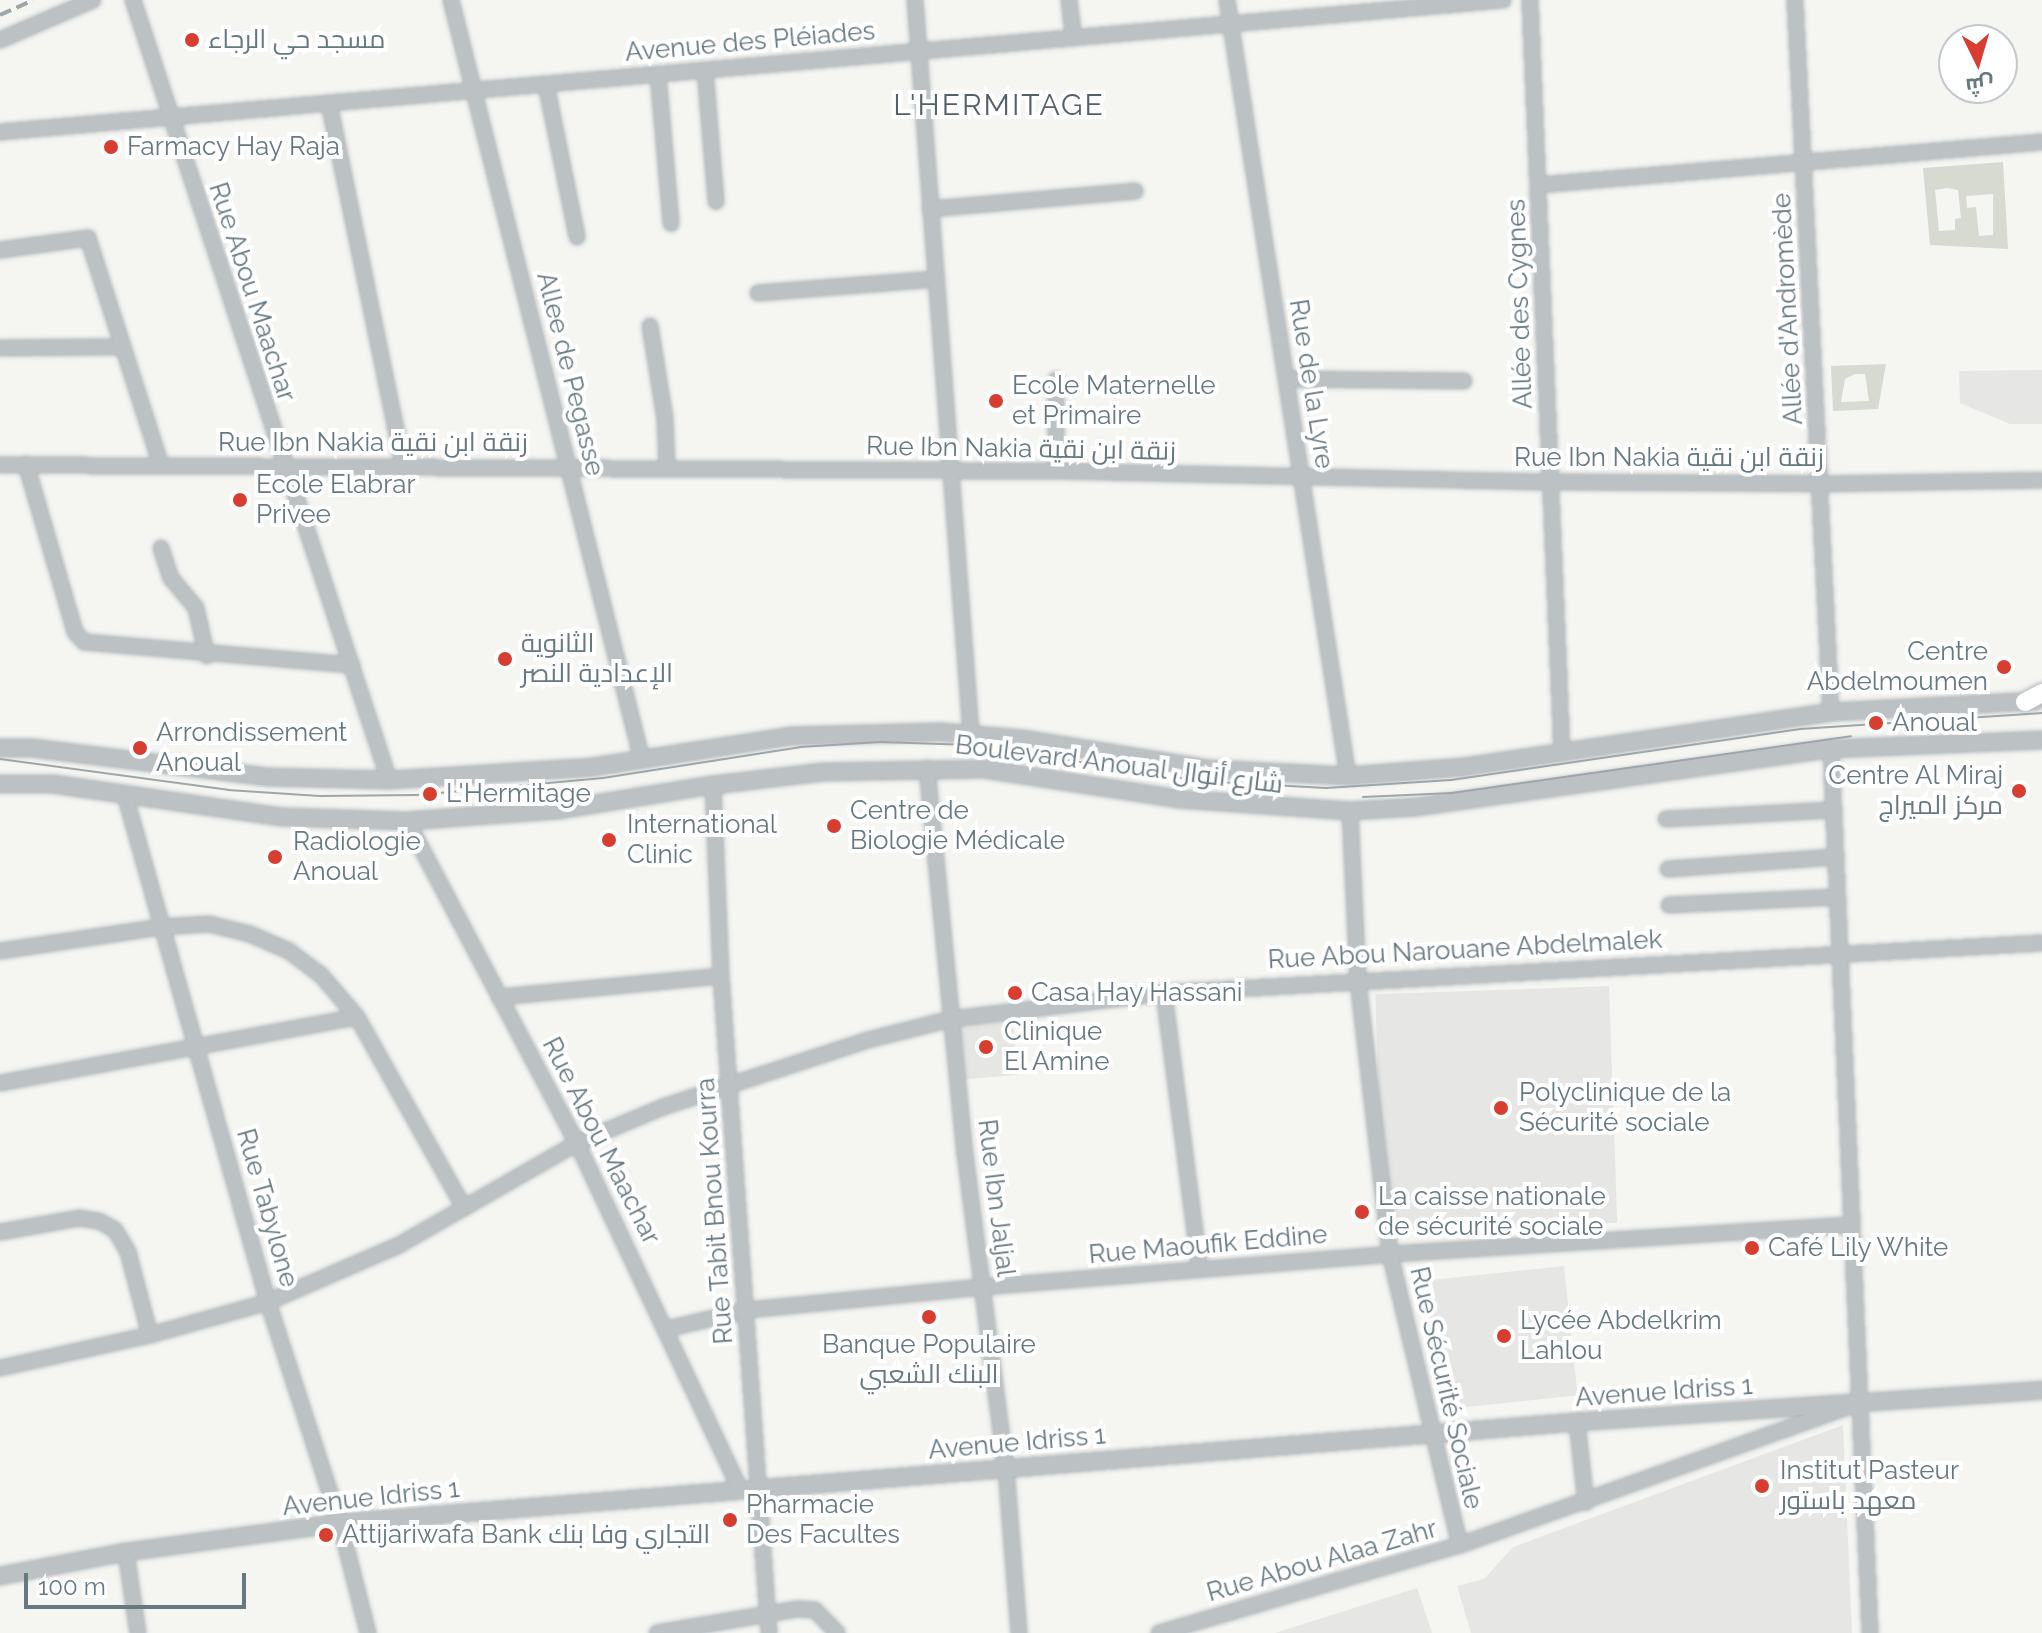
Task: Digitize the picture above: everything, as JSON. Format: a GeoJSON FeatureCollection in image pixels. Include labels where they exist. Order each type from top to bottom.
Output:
{"type":"FeatureCollection","features":[{"type":"Feature","properties":{"kind":"main road"},"geometry":{"type":"LineString","coordinates":[[2033,702],[2042,693]]}},
{"type":"Feature","properties":{"kind":"street"},"geometry":{"type":"LineString","coordinates":[[0,40],[93,0]]}},
{"type":"Feature","properties":{"kind":"street","name":"Rue Abou Maachar"},"geometry":{"type":"LineString","coordinates":[[133,0],[284,469],[389,780]]}},
{"type":"Feature","properties":{"kind":"street","name":"Allee de Pegasse"},"geometry":{"type":"LineString","coordinates":[[451,0],[642,760]]}},
{"type":"Feature","properties":{"kind":"street"},"geometry":{"type":"LineString","coordinates":[[915,0],[971,733]]}},
{"type":"Feature","properties":{"kind":"street"},"geometry":{"type":"LineString","coordinates":[[1069,0],[1074,38]]}},
{"type":"Feature","properties":{"kind":"street","name":"Rue de la Lyre"},"geometry":{"type":"LineString","coordinates":[[1227,0],[1348,776]]}},
{"type":"Feature","properties":{"kind":"street","name":"Avenue des Pléiades"},"geometry":{"type":"LineString","coordinates":[[0,132],[1231,24],[1373,6],[1503,0]]}},
{"type":"Feature","properties":{"kind":"street","name":"Allée des Cygnes"},"geometry":{"type":"LineString","coordinates":[[1530,0],[1562,751]]}},
{"type":"Feature","properties":{"kind":"street","name":"Allée d'Andromède"},"geometry":{"type":"LineString","coordinates":[[1795,0],[1831,712]]}},
{"type":"Feature","properties":{"kind":"street"},"geometry":{"type":"LineString","coordinates":[[705,70],[716,202]]}},
{"type":"Feature","properties":{"kind":"street"},"geometry":{"type":"LineString","coordinates":[[658,74],[671,223]]}},
{"type":"Feature","properties":{"kind":"street"},"geometry":{"type":"LineString","coordinates":[[546,84],[577,237]]}},
{"type":"Feature","properties":{"kind":"street"},"geometry":{"type":"LineString","coordinates":[[329,103],[404,467]]}},
{"type":"Feature","properties":{"kind":"street"},"geometry":{"type":"LineString","coordinates":[[1539,185],[2042,142]]}},
{"type":"Feature","properties":{"kind":"street"},"geometry":{"type":"LineString","coordinates":[[930,209],[1135,191]]}},
{"type":"Feature","properties":{"kind":"street"},"geometry":{"type":"LineString","coordinates":[[0,250],[88,238],[161,466]]}},
{"type":"Feature","properties":{"kind":"street"},"geometry":{"type":"LineString","coordinates":[[758,293],[936,279]]}},
{"type":"Feature","properties":{"kind":"street"},"geometry":{"type":"LineString","coordinates":[[650,326],[665,419],[667,467]]}},
{"type":"Feature","properties":{"kind":"street"},"geometry":{"type":"LineString","coordinates":[[0,348],[123,347]]}},
{"type":"Feature","properties":{"kind":"street"},"geometry":{"type":"LineString","coordinates":[[1286,379],[1464,381]]}},
{"type":"Feature","properties":{"kind":"street"},"geometry":{"type":"LineString","coordinates":[[1056,380],[1056,471]]}},
{"type":"Feature","properties":{"kind":"street"},"geometry":{"type":"LineString","coordinates":[[26,464],[79,638],[92,645],[352,665]]}},
{"type":"Feature","properties":{"kind":"street","name":"Rue Ibn Nakia زنقة ابن نقية"},"geometry":{"type":"LineString","coordinates":[[0,465],[1056,471],[1301,478],[1820,484],[2042,480]]}},
{"type":"Feature","properties":{"kind":"street"},"geometry":{"type":"LineString","coordinates":[[161,548],[171,578],[196,608],[207,656]]}},
{"type":"Feature","properties":{"kind":"street","name":"Boulevard Anoual شارع أنوال"},"geometry":{"type":"LineString","coordinates":[[0,748],[32,748],[255,776],[389,780],[581,769],[791,736],[971,733],[1209,769],[1348,776],[1429,772],[1831,712],[2033,702]]}},
{"type":"Feature","properties":{"kind":"street","name":"Boulevard Anoual شارع أنوال"},"geometry":{"type":"LineString","coordinates":[[0,784],[53,784],[283,817],[407,821],[544,812],[713,785],[823,772],[984,769],[1195,800],[1350,811],[1432,805],[1831,749],[2042,740]]}},
{"type":"Feature","properties":{"kind":"street"},"geometry":{"type":"LineString","coordinates":[[1831,749],[1870,1633]]}},
{"type":"Feature","properties":{"kind":"street","name":"Rue Ibn Jaljal"},"geometry":{"type":"LineString","coordinates":[[927,768],[951,1019],[1006,1468],[1019,1633]]}},
{"type":"Feature","properties":{"kind":"street","name":"Rue Tabit Bnou Kourra"},"geometry":{"type":"LineString","coordinates":[[713,785],[721,976],[761,1488],[769,1633]]}},
{"type":"Feature","properties":{"kind":"street","name":"Rue Tabylone"},"geometry":{"type":"LineString","coordinates":[[125,795],[268,1302],[340,1523],[368,1633]]}},
{"type":"Feature","properties":{"kind":"street"},"geometry":{"type":"LineString","coordinates":[[1666,819],[1833,810]]}},
{"type":"Feature","properties":{"kind":"street","name":"Rue Sécurité Sociale"},"geometry":{"type":"LineString","coordinates":[[1350,811],[1358,981],[1390,1254],[1460,1545]]}},
{"type":"Feature","properties":{"kind":"street","name":"Rue Abou Maachar"},"geometry":{"type":"LineString","coordinates":[[407,821],[577,1143],[740,1489]]}},
{"type":"Feature","properties":{"kind":"street"},"geometry":{"type":"LineString","coordinates":[[1668,869],[1835,857]]}},
{"type":"Feature","properties":{"kind":"street"},"geometry":{"type":"LineString","coordinates":[[1669,905],[1837,897]]}},
{"type":"Feature","properties":{"kind":"street"},"geometry":{"type":"LineString","coordinates":[[0,951],[160,927],[209,924],[250,934],[289,951],[321,975],[357,1017],[464,1208]]}},
{"type":"Feature","properties":{"kind":"street","name":"Rue Abou Narouane Abdelmalek"},"geometry":{"type":"LineString","coordinates":[[0,1368],[150,1335],[268,1302],[346,1271],[577,1143],[729,1084],[951,1019],[1164,993],[1839,952],[2042,943]]}},
{"type":"Feature","properties":{"kind":"street"},"geometry":{"type":"LineString","coordinates":[[499,997],[721,976]]}},
{"type":"Feature","properties":{"kind":"street"},"geometry":{"type":"LineString","coordinates":[[1164,993],[1200,1269]]}},
{"type":"Feature","properties":{"kind":"street"},"geometry":{"type":"LineString","coordinates":[[0,1083],[357,1017]]}},
{"type":"Feature","properties":{"kind":"street"},"geometry":{"type":"LineString","coordinates":[[0,1232],[79,1218],[99,1221],[115,1230],[128,1252],[150,1335]]}},
{"type":"Feature","properties":{"kind":"street","name":"Rue Maoufik Eddine"},"geometry":{"type":"LineString","coordinates":[[667,1329],[747,1310],[983,1287],[1390,1254],[1851,1225]]}},
{"type":"Feature","properties":{"kind":"street","name":"Avenue Idriss 1"},"geometry":{"type":"LineString","coordinates":[[0,1576],[126,1552],[340,1523],[1577,1422],[2042,1390]]}},
{"type":"Feature","properties":{"kind":"street","name":"Rue Abou Alaa Zahr"},"geometry":{"type":"LineString","coordinates":[[1159,1633],[1460,1545],[1586,1503],[1859,1403]]}},
{"type":"Feature","properties":{"kind":"street"},"geometry":{"type":"LineString","coordinates":[[1577,1422],[1586,1503]]}},
{"type":"Feature","properties":{"kind":"street"},"geometry":{"type":"LineString","coordinates":[[126,1552],[138,1633]]}},
{"type":"Feature","properties":{"kind":"street"},"geometry":{"type":"LineString","coordinates":[[657,1633],[767,1611],[815,1610],[837,1633]]}},
{"type":"Feature","properties":{"kind":"shaded area"},"geometry":{"type":"Polygon","coordinates":[[[2003,162],[2008,249],[1930,245],[1923,168],[2003,162]],[[1935,190],[1939,231],[1955,230],[1955,219],[1961,218],[1958,190],[1935,190]],[[1993,194],[1966,196],[1967,208],[1976,207],[1979,236],[1993,235],[1993,194]]]}},
{"type":"Feature","properties":{"kind":"shaded area"},"geometry":{"type":"Polygon","coordinates":[[[1886,364],[1878,409],[1833,411],[1831,366],[1886,364]],[[1855,374],[1845,379],[1841,402],[1869,401],[1865,374],[1855,374]]]}},
{"type":"Feature","properties":{"kind":"shaded area"},"geometry":{"type":"Polygon","coordinates":[[[2042,370],[2042,424],[2010,424],[1960,403],[1959,371],[2042,370]]]}},
{"type":"Feature","properties":{"kind":"shaded area","name":"Polyclinique de la Sécurité sociale"},"geometry":{"type":"Polygon","coordinates":[[[1609,986],[1617,1223],[1383,1231],[1375,994],[1609,986]]]}},
{"type":"Feature","properties":{"kind":"shaded area","name":"Clinique El Amine"},"geometry":{"type":"Polygon","coordinates":[[[1012,1012],[1017,1075],[960,1080],[954,1017],[1012,1012]]]}},
{"type":"Feature","properties":{"kind":"shaded area","name":"Lycée Abdelkrim Lahlou"},"geometry":{"type":"Polygon","coordinates":[[[1564,1266],[1578,1395],[1440,1410],[1427,1280],[1564,1266]]]}},
{"type":"Feature","properties":{"kind":"shaded area","name":"Institut Pasteur معهد باستور"},"geometry":{"type":"Polygon","coordinates":[[[1843,1425],[1852,1633],[1471,1633],[1457,1586],[1484,1579],[1513,1547],[1843,1425]]]}},
{"type":"Feature","properties":{"kind":"shaded area"},"geometry":{"type":"Polygon","coordinates":[[[1417,1588],[1432,1633],[1275,1633],[1417,1588]]]}},
{"type":"Feature","properties":{"kind":"tram line"},"geometry":{"type":"LineString","coordinates":[[0,759],[228,790],[320,796],[417,795],[603,778],[800,747],[880,742],[972,745],[1200,781],[1326,788],[1451,780],[1800,729],[2042,713]]}},
{"type":"Feature","properties":{"kind":"tram line"},"geometry":{"type":"LineString","coordinates":[[1363,797],[1452,793],[1851,736]]}},
{"type":"Feature","properties":{"kind":"railway"},"geometry":{"type":"LineString","coordinates":[[0,15],[33,0]]}},
{"type":"Feature","properties":{"kind":"place","name":"مسجد حي الرجاء"},"geometry":{"type":"Point","coordinates":[192,40]}},
{"type":"Feature","properties":{"kind":"place","name":"Farmacy Hay Raja"},"geometry":{"type":"Point","coordinates":[111,147]}},
{"type":"Feature","properties":{"kind":"place","name":"Ecole Maternelle et Primaire"},"geometry":{"type":"Point","coordinates":[996,401]}},
{"type":"Feature","properties":{"kind":"place","name":"Ecole Elabrar Privee"},"geometry":{"type":"Point","coordinates":[240,500]}},
{"type":"Feature","properties":{"kind":"place","name":"الثانوية الإعدادية النصر"},"geometry":{"type":"Point","coordinates":[505,659]}},
{"type":"Feature","properties":{"kind":"place","name":"Centre Abdelmoumen"},"geometry":{"type":"Point","coordinates":[2004,667]}},
{"type":"Feature","properties":{"kind":"place","name":"Anoual"},"geometry":{"type":"Point","coordinates":[1876,723]}},
{"type":"Feature","properties":{"kind":"place","name":"Arrondissement Anoual"},"geometry":{"type":"Point","coordinates":[140,748]}},
{"type":"Feature","properties":{"kind":"place","name":"Centre Al Miraj مركز الميراج"},"geometry":{"type":"Point","coordinates":[2019,791]}},
{"type":"Feature","properties":{"kind":"place","name":"L'Hermitage"},"geometry":{"type":"Point","coordinates":[430,794]}},
{"type":"Feature","properties":{"kind":"place","name":"Centre de Biologie Médicale"},"geometry":{"type":"Point","coordinates":[834,826]}},
{"type":"Feature","properties":{"kind":"place","name":"International Clinic"},"geometry":{"type":"Point","coordinates":[609,840]}},
{"type":"Feature","properties":{"kind":"place","name":"Radiologie Anoual"},"geometry":{"type":"Point","coordinates":[275,857]}},
{"type":"Feature","properties":{"kind":"place","name":"Casa Hay Hassani"},"geometry":{"type":"Point","coordinates":[1015,993]}},
{"type":"Feature","properties":{"kind":"place","name":"Clinique El Amine"},"geometry":{"type":"Point","coordinates":[986,1047]}},
{"type":"Feature","properties":{"kind":"place","name":"Polyclinique de la Sécurité sociale"},"geometry":{"type":"Point","coordinates":[1501,1108]}},
{"type":"Feature","properties":{"kind":"place","name":"La caisse nationale de sécurité sociale"},"geometry":{"type":"Point","coordinates":[1362,1212]}},
{"type":"Feature","properties":{"kind":"place","name":"Café Lily White"},"geometry":{"type":"Point","coordinates":[1752,1248]}},
{"type":"Feature","properties":{"kind":"place","name":"Banque Populaire البنك الشعبي"},"geometry":{"type":"Point","coordinates":[929,1317]}},
{"type":"Feature","properties":{"kind":"place","name":"Lycée Abdelkrim Lahlou"},"geometry":{"type":"Point","coordinates":[1504,1336]}},
{"type":"Feature","properties":{"kind":"place","name":"Institut Pasteur معهد باستور"},"geometry":{"type":"Point","coordinates":[1762,1486]}},
{"type":"Feature","properties":{"kind":"place","name":"Pharmacie Des Facultes"},"geometry":{"type":"Point","coordinates":[730,1520]}},
{"type":"Feature","properties":{"kind":"place","name":"Attijariwafa Bank التجاري وفا بنك"},"geometry":{"type":"Point","coordinates":[326,1535]}},
{"type":"Feature","properties":{"kind":"district","name":"L'HERMITAGE"},"geometry":{"type":"Point","coordinates":[999,105]}}]}
